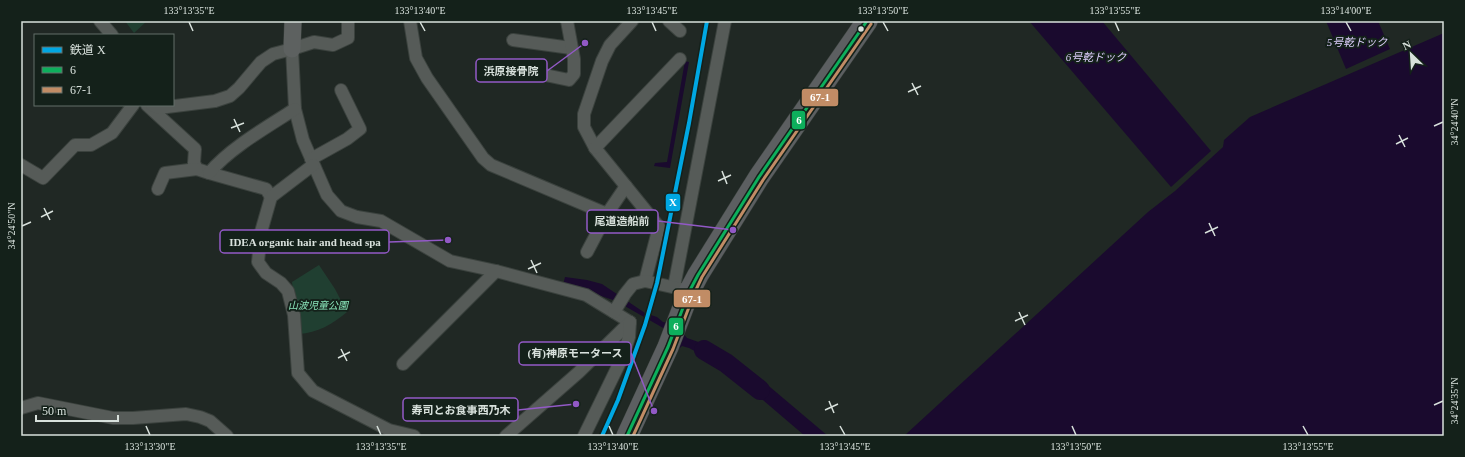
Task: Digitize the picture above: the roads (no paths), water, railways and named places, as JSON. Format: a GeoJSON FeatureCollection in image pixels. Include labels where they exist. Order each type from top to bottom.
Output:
{"type":"FeatureCollection","features":[{"type":"Feature","properties":{"kind":"highway"},"geometry":{"type":"LineString","coordinates":[[627,436],[668,347],[676,325],[681,289],[698,275],[759,177],[867,21]]}},
{"type":"Feature","properties":{"kind":"street"},"geometry":{"type":"LineString","coordinates":[[100,21],[111,34]]}},
{"type":"Feature","properties":{"kind":"street"},"geometry":{"type":"LineString","coordinates":[[292,21],[292,49],[296,109],[303,140],[327,195],[341,211],[357,217],[381,221],[450,261],[496,271],[586,295],[630,322]]}},
{"type":"Feature","properties":{"kind":"street"},"geometry":{"type":"LineString","coordinates":[[154,106],[159,108],[215,101],[230,96],[262,62],[273,54],[314,42],[333,45],[348,38],[348,21]]}},
{"type":"Feature","properties":{"kind":"street"},"geometry":{"type":"LineString","coordinates":[[410,21],[416,58],[427,78],[483,158],[491,165],[607,214]]}},
{"type":"Feature","properties":{"kind":"street"},"geometry":{"type":"LineString","coordinates":[[531,72],[569,80],[574,74],[574,59],[567,21]]}},
{"type":"Feature","properties":{"kind":"street"},"geometry":{"type":"LineString","coordinates":[[632,21],[610,45],[602,61],[584,114],[584,127],[595,148],[659,227],[645,281]]}},
{"type":"Feature","properties":{"kind":"street"},"geometry":{"type":"LineString","coordinates":[[669,21],[680,31]]}},
{"type":"Feature","properties":{"kind":"street"},"geometry":{"type":"LineString","coordinates":[[614,312],[633,284],[645,281],[681,289],[725,21]]}},
{"type":"Feature","properties":{"kind":"street"},"geometry":{"type":"LineString","coordinates":[[513,40],[572,48]]}},
{"type":"Feature","properties":{"kind":"street"},"geometry":{"type":"LineString","coordinates":[[595,148],[680,59]]}},
{"type":"Feature","properties":{"kind":"street"},"geometry":{"type":"LineString","coordinates":[[341,90],[360,129],[312,162],[271,197],[261,232],[258,262],[266,273],[281,283],[288,291],[294,315],[298,373],[313,391],[389,430],[414,436]]}},
{"type":"Feature","properties":{"kind":"street"},"geometry":{"type":"LineString","coordinates":[[21,165],[43,178],[75,146],[91,146],[112,133],[132,106]]}},
{"type":"Feature","properties":{"kind":"street"},"geometry":{"type":"LineString","coordinates":[[148,106],[195,149],[194,163],[197,169]]}},
{"type":"Feature","properties":{"kind":"street"},"geometry":{"type":"LineString","coordinates":[[209,173],[217,163],[259,132],[296,109]]}},
{"type":"Feature","properties":{"kind":"street"},"geometry":{"type":"LineString","coordinates":[[158,188],[166,173],[197,169],[266,189],[271,197]]}},
{"type":"Feature","properties":{"kind":"street"},"geometry":{"type":"LineString","coordinates":[[586,252],[607,214],[626,186]]}},
{"type":"Feature","properties":{"kind":"street"},"geometry":{"type":"LineString","coordinates":[[403,364],[496,271]]}},
{"type":"Feature","properties":{"kind":"street"},"geometry":{"type":"LineString","coordinates":[[506,436],[578,372],[630,322]]}},
{"type":"Feature","properties":{"kind":"street"},"geometry":{"type":"LineString","coordinates":[[584,436],[623,356],[629,337],[630,322]]}},
{"type":"Feature","properties":{"kind":"street"},"geometry":{"type":"LineString","coordinates":[[21,408],[38,403],[113,418],[186,414],[200,416],[210,421],[227,436]]}},
{"type":"Feature","properties":{"kind":"water","name":"6号乾ドック"},"geometry":{"type":"Polygon","coordinates":[[[1029,21],[1102,21],[1211,151],[1171,187],[1029,21]]]}},
{"type":"Feature","properties":{"kind":"water","name":"5号乾ドック"},"geometry":{"type":"Polygon","coordinates":[[[1326,21],[1378,21],[1390,49],[1346,69],[1326,21]]]}},
{"type":"Feature","properties":{"kind":"water"},"geometry":{"type":"Polygon","coordinates":[[[1444,33],[1444,436],[904,436],[1148,212],[1175,191],[1223,147],[1224,140],[1250,117],[1444,33]]]}},
{"type":"Feature","properties":{"kind":"water"},"geometry":{"type":"Polygon","coordinates":[[[685,61],[689,62],[670,168],[654,166],[655,163],[667,162],[685,61]]]}},
{"type":"Feature","properties":{"kind":"water"},"geometry":{"type":"Polygon","coordinates":[[[565,277],[602,284],[645,313],[668,323],[682,332],[687,338],[713,347],[731,358],[724,367],[689,348],[682,346],[680,348],[665,329],[616,301],[563,285],[565,277]]]}},
{"type":"Feature","properties":{"kind":"water"},"geometry":{"type":"Polygon","coordinates":[[[745,366],[828,436],[805,436],[736,377],[745,366]]]}},
{"type":"Feature","properties":{"kind":"waterway"},"geometry":{"type":"LineString","coordinates":[[704,350],[726,363],[760,390]]}},
{"type":"Feature","properties":{"kind":"rail line","name":"X"},"geometry":{"type":"LineString","coordinates":[[602,436],[618,400],[645,325],[657,283],[689,123],[707,21]]}},
{"type":"Feature","properties":{"kind":"place","name":"浜原接骨院"},"geometry":{"type":"Point","coordinates":[585,43]}},
{"type":"Feature","properties":{"kind":"place","name":"尾道造船前"},"geometry":{"type":"Point","coordinates":[733,230]}},
{"type":"Feature","properties":{"kind":"place","name":"IDEA organic hair and head spa"},"geometry":{"type":"Point","coordinates":[448,240]}},
{"type":"Feature","properties":{"kind":"place","name":"寿司とお食事西乃木"},"geometry":{"type":"Point","coordinates":[576,404]}},
{"type":"Feature","properties":{"kind":"place","name":"(有)神原モータース"},"geometry":{"type":"Point","coordinates":[654,411]}},
{"type":"Feature","properties":{"kind":"park label","name":"山波児童公園"},"geometry":{"type":"Point","coordinates":[318,305]}}]}
